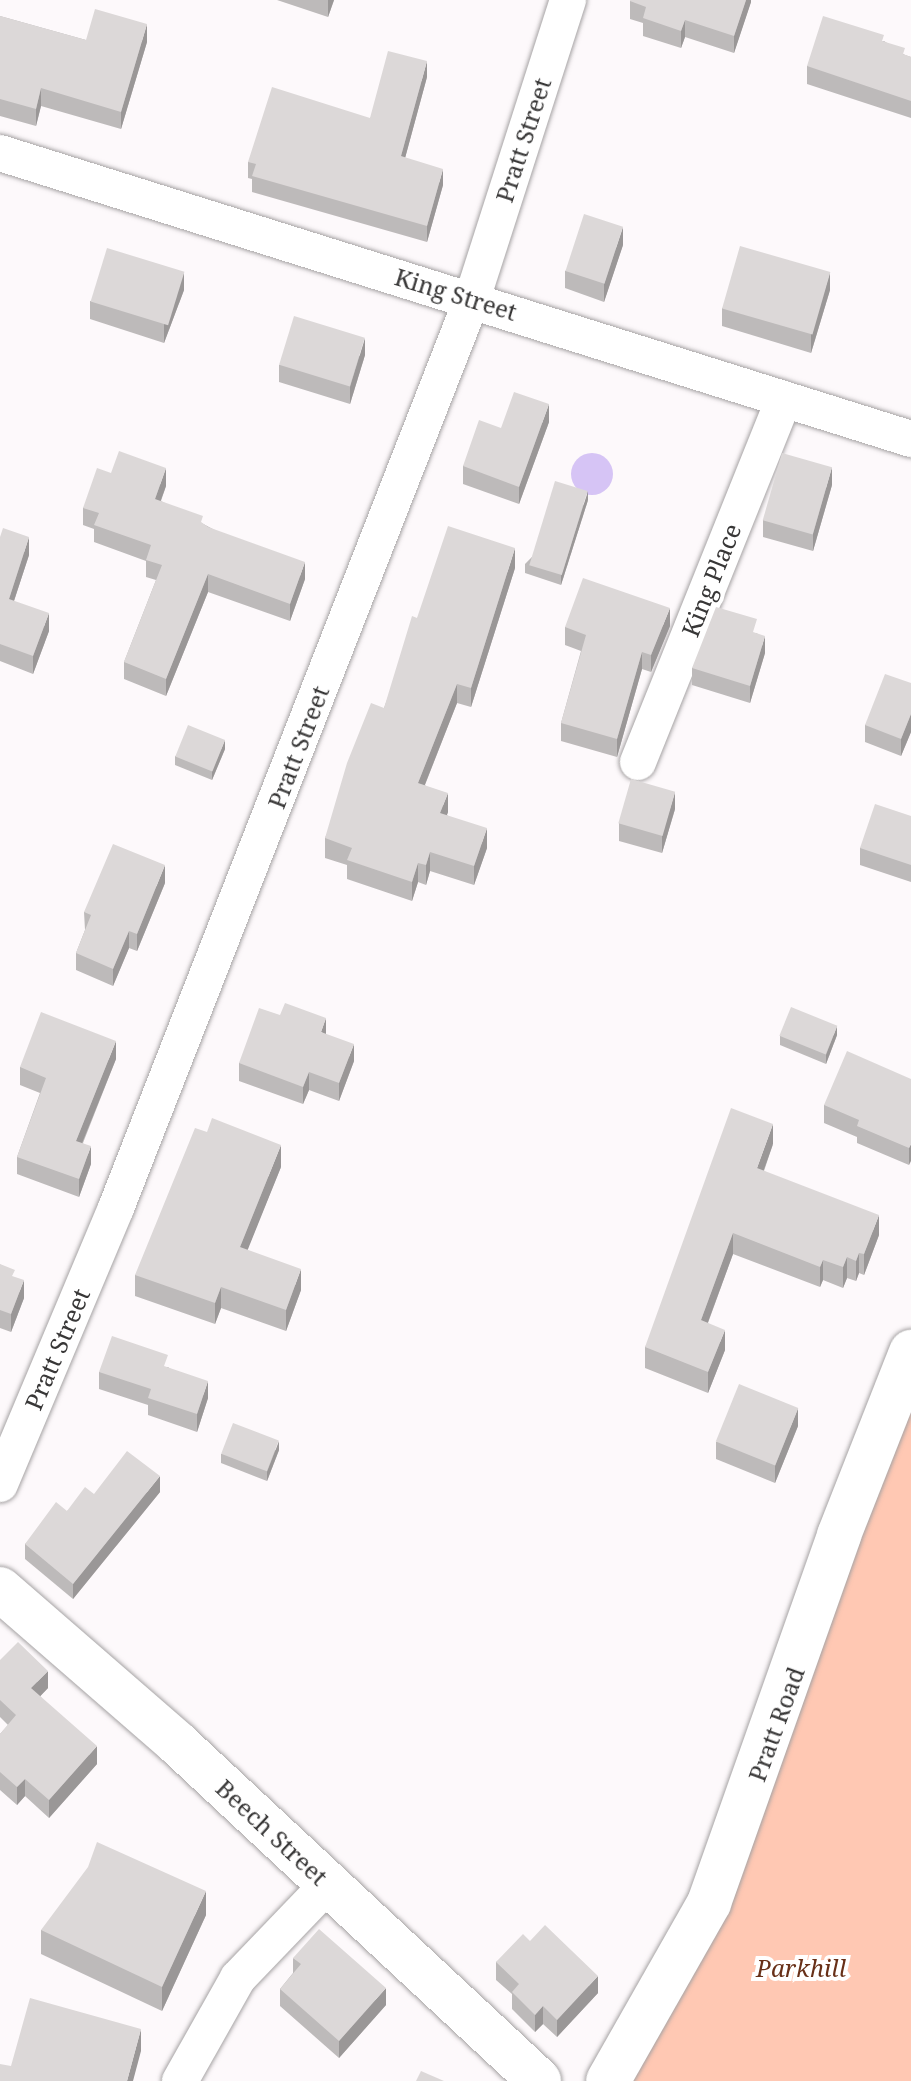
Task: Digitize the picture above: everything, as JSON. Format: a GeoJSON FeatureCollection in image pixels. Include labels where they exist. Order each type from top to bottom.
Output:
{"type":"FeatureCollection","features":[{"type":"Feature","properties":{"kind":"street","name":"Pratt Street"},"geometry":{"type":"LineString","coordinates":[[0,1484],[122,1194],[472,299],[568,0]]}},
{"type":"Feature","properties":{"kind":"street","name":"King Street"},"geometry":{"type":"LineString","coordinates":[[0,153],[911,439]]}},
{"type":"Feature","properties":{"kind":"street","name":"King Place"},"geometry":{"type":"LineString","coordinates":[[638,762],[784,399]]}},
{"type":"Feature","properties":{"kind":"street","name":"Pratt Road"},"geometry":{"type":"LineString","coordinates":[[608,2081],[709,1903],[839,1535],[911,1352]]}},
{"type":"Feature","properties":{"kind":"street","name":"Beech Street"},"geometry":{"type":"LineString","coordinates":[[0,1589],[328,1884],[539,2081]]}},
{"type":"Feature","properties":{"kind":"street"},"geometry":{"type":"LineString","coordinates":[[180,2081],[238,1978],[328,1884]]}},
{"type":"Feature","properties":{"kind":"green space","name":"Parkhill"},"geometry":{"type":"Polygon","coordinates":[[[911,1352],[911,2081],[608,2081],[657,2002],[911,1352]]]}},
{"type":"Feature","properties":{"kind":"shaded area"},"geometry":{"type":"Polygon","coordinates":[[[592,453],[607,459],[613,474],[607,489],[592,495],[577,489],[571,474],[577,459],[592,453]]]}},
{"type":"Feature","properties":{"kind":"building"},"geometry":{"type":"Polygon","coordinates":[[[630,0],[746,0],[734,36],[685,20],[681,31],[643,18],[646,7],[630,0]]]}},
{"type":"Feature","properties":{"kind":"building"},"geometry":{"type":"Polygon","coordinates":[[[95,9],[147,24],[121,112],[41,88],[36,109],[0,99],[0,16],[86,40],[95,9]]]}},
{"type":"Feature","properties":{"kind":"building"},"geometry":{"type":"Polygon","coordinates":[[[823,16],[884,35],[882,41],[905,48],[903,54],[911,57],[911,101],[807,66],[823,16]]]}},
{"type":"Feature","properties":{"kind":"building"},"geometry":{"type":"Polygon","coordinates":[[[388,51],[427,61],[401,156],[443,169],[427,226],[252,176],[256,164],[248,162],[272,87],[370,118],[388,51]]]}},
{"type":"Feature","properties":{"kind":"building"},"geometry":{"type":"Polygon","coordinates":[[[584,214],[623,227],[604,284],[565,271],[584,214]]]}},
{"type":"Feature","properties":{"kind":"building"},"geometry":{"type":"Polygon","coordinates":[[[740,246],[830,272],[812,334],[722,308],[740,246]]]}},
{"type":"Feature","properties":{"kind":"building"},"geometry":{"type":"Polygon","coordinates":[[[107,248],[184,272],[168,325],[91,302],[107,248]]]}},
{"type":"Feature","properties":{"kind":"building"},"geometry":{"type":"Polygon","coordinates":[[[294,316],[365,338],[350,386],[279,365],[294,316]]]}},
{"type":"Feature","properties":{"kind":"building"},"geometry":{"type":"Polygon","coordinates":[[[514,392],[549,404],[519,487],[463,466],[479,420],[501,428],[514,392]]]}},
{"type":"Feature","properties":{"kind":"building"},"geometry":{"type":"Polygon","coordinates":[[[119,451],[166,468],[155,499],[203,516],[201,522],[208,527],[305,562],[290,604],[208,574],[166,679],[124,662],[162,565],[146,560],[151,545],[94,525],[99,513],[83,508],[97,468],[111,473],[119,451]]]}},
{"type":"Feature","properties":{"kind":"building"},"geometry":{"type":"Polygon","coordinates":[[[782,453],[832,467],[813,535],[763,520],[782,453]]]}},
{"type":"Feature","properties":{"kind":"building"},"geometry":{"type":"Polygon","coordinates":[[[555,481],[588,491],[562,575],[529,565],[555,481]]]}},
{"type":"Feature","properties":{"kind":"building"},"geometry":{"type":"Polygon","coordinates":[[[448,526],[515,548],[471,688],[457,684],[418,783],[448,793],[440,813],[487,828],[474,866],[430,852],[426,865],[418,863],[412,882],[347,860],[352,848],[325,838],[347,763],[371,703],[384,708],[412,616],[417,618],[448,526]]]}},
{"type":"Feature","properties":{"kind":"building"},"geometry":{"type":"Polygon","coordinates":[[[3,528],[29,537],[9,599],[49,613],[33,656],[0,644],[0,537],[3,528]]]}},
{"type":"Feature","properties":{"kind":"building"},"geometry":{"type":"Polygon","coordinates":[[[583,578],[670,608],[651,655],[642,652],[617,739],[561,723],[586,635],[565,627],[583,578]]]}},
{"type":"Feature","properties":{"kind":"building"},"geometry":{"type":"Polygon","coordinates":[[[716,607],[757,619],[753,632],[765,636],[750,686],[692,668],[716,607]]]}},
{"type":"Feature","properties":{"kind":"building"},"geometry":{"type":"Polygon","coordinates":[[[885,674],[911,683],[911,714],[901,739],[865,725],[885,674]]]}},
{"type":"Feature","properties":{"kind":"building"},"geometry":{"type":"Polygon","coordinates":[[[188,725],[225,740],[212,772],[175,757],[188,725]]]}},
{"type":"Feature","properties":{"kind":"building"},"geometry":{"type":"Polygon","coordinates":[[[631,779],[675,792],[663,836],[618,823],[631,779]]]}},
{"type":"Feature","properties":{"kind":"building"},"geometry":{"type":"Polygon","coordinates":[[[875,804],[911,816],[911,865],[860,848],[875,804]]]}},
{"type":"Feature","properties":{"kind":"building"},"geometry":{"type":"Polygon","coordinates":[[[113,844],[165,865],[137,934],[129,931],[113,969],[76,953],[91,915],[84,912],[113,844]]]}},
{"type":"Feature","properties":{"kind":"building"},"geometry":{"type":"Polygon","coordinates":[[[285,1003],[326,1018],[321,1032],[354,1044],[339,1083],[309,1072],[303,1087],[239,1063],[259,1008],[280,1015],[285,1003]]]}},
{"type":"Feature","properties":{"kind":"building"},"geometry":{"type":"Polygon","coordinates":[[[791,1007],[837,1026],[826,1054],[779,1036],[791,1007]]]}},
{"type":"Feature","properties":{"kind":"building"},"geometry":{"type":"Polygon","coordinates":[[[41,1012],[116,1041],[76,1141],[91,1146],[79,1179],[17,1157],[46,1078],[20,1067],[41,1012]]]}},
{"type":"Feature","properties":{"kind":"building"},"geometry":{"type":"Polygon","coordinates":[[[847,1051],[911,1079],[909,1148],[857,1126],[859,1120],[824,1105],[847,1051]]]}},
{"type":"Feature","properties":{"kind":"building"},"geometry":{"type":"Polygon","coordinates":[[[731,1108],[773,1124],[757,1168],[879,1215],[864,1254],[859,1253],[856,1261],[847,1257],[843,1267],[823,1260],[820,1267],[733,1233],[701,1320],[725,1330],[708,1372],[645,1347],[731,1108]]]}},
{"type":"Feature","properties":{"kind":"building"},"geometry":{"type":"Polygon","coordinates":[[[212,1118],[281,1145],[240,1247],[301,1269],[286,1310],[221,1287],[215,1303],[135,1275],[195,1128],[207,1132],[212,1118]]]}},
{"type":"Feature","properties":{"kind":"building"},"geometry":{"type":"Polygon","coordinates":[[[0,1264],[15,1270],[12,1276],[24,1280],[11,1314],[0,1310],[0,1264]]]}},
{"type":"Feature","properties":{"kind":"building"},"geometry":{"type":"Polygon","coordinates":[[[112,1336],[168,1355],[164,1366],[208,1381],[197,1414],[148,1398],[151,1389],[99,1372],[112,1336]]]}},
{"type":"Feature","properties":{"kind":"building"},"geometry":{"type":"Polygon","coordinates":[[[739,1384],[798,1408],[775,1465],[716,1441],[739,1384]]]}},
{"type":"Feature","properties":{"kind":"building"},"geometry":{"type":"Polygon","coordinates":[[[233,1423],[279,1441],[267,1471],[221,1454],[233,1423]]]}},
{"type":"Feature","properties":{"kind":"building"},"geometry":{"type":"Polygon","coordinates":[[[127,1451],[160,1476],[73,1584],[25,1544],[56,1502],[67,1511],[85,1487],[94,1494],[127,1451]]]}},
{"type":"Feature","properties":{"kind":"building"},"geometry":{"type":"Polygon","coordinates":[[[18,1642],[48,1671],[31,1688],[97,1746],[49,1800],[25,1779],[17,1787],[0,1772],[0,1734],[16,1715],[0,1700],[0,1660],[18,1642]]]}},
{"type":"Feature","properties":{"kind":"building"},"geometry":{"type":"Polygon","coordinates":[[[97,1842],[206,1891],[162,1987],[41,1930],[88,1867],[97,1842]]]}},
{"type":"Feature","properties":{"kind":"building"},"geometry":{"type":"Polygon","coordinates":[[[545,1925],[598,1976],[557,2020],[543,2006],[535,2015],[512,1992],[519,1984],[496,1962],[523,1934],[530,1941],[545,1925]]]}},
{"type":"Feature","properties":{"kind":"building"},"geometry":{"type":"Polygon","coordinates":[[[319,1929],[386,1988],[339,2041],[280,1989],[301,1964],[293,1958],[319,1929]]]}},
{"type":"Feature","properties":{"kind":"building"},"geometry":{"type":"Polygon","coordinates":[[[30,1998],[141,2029],[127,2081],[0,2081],[0,2064],[11,2066],[30,1998]]]}},
{"type":"Feature","properties":{"kind":"building"},"geometry":{"type":"Polygon","coordinates":[[[421,2071],[444,2081],[416,2081],[421,2071]]]}}]}
